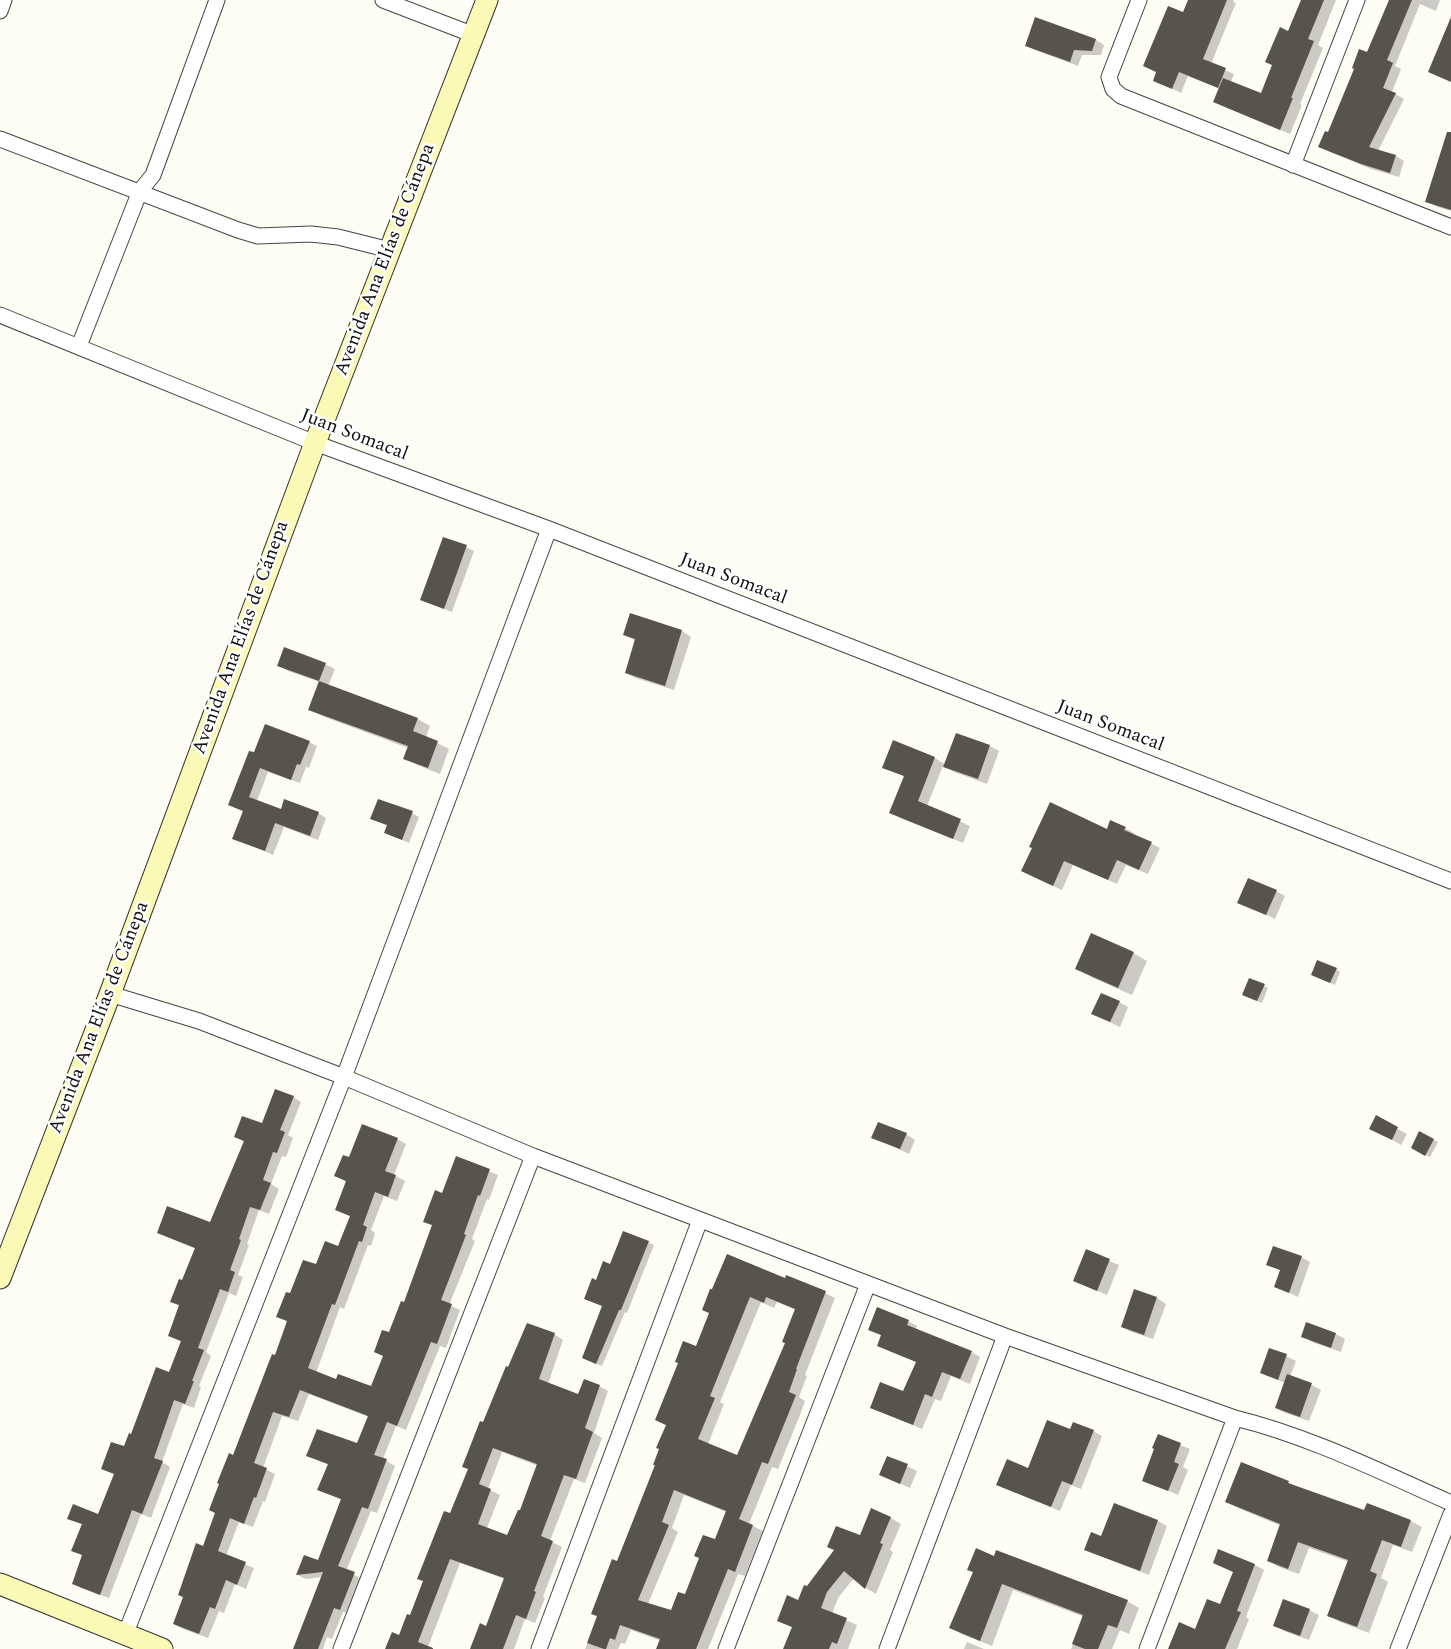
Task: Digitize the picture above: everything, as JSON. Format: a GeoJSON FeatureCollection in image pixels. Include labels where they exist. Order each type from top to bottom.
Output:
{"type":"FeatureCollection","features":[{"type":"Feature","properties":{"kind":"main road","name":"Avenida Ana Elías de Cánepa"},"geometry":{"type":"LineString","coordinates":[[0,1278],[110,994],[315,443],[487,0]]}},
{"type":"Feature","properties":{"kind":"main road"},"geometry":{"type":"LineString","coordinates":[[0,1584],[162,1649]]}},
{"type":"Feature","properties":{"kind":"street"},"geometry":{"type":"LineString","coordinates":[[0,11],[4,0]]}},
{"type":"Feature","properties":{"kind":"street"},"geometry":{"type":"LineString","coordinates":[[79,346],[140,192],[152,175],[218,0]]}},
{"type":"Feature","properties":{"kind":"street"},"geometry":{"type":"LineString","coordinates":[[383,0],[474,35]]}},
{"type":"Feature","properties":{"kind":"street"},"geometry":{"type":"LineString","coordinates":[[1139,0],[1109,78],[1112,89],[1121,96],[1451,227]]}},
{"type":"Feature","properties":{"kind":"street"},"geometry":{"type":"LineString","coordinates":[[1293,165],[1357,0]]}},
{"type":"Feature","properties":{"kind":"street"},"geometry":{"type":"LineString","coordinates":[[0,139],[258,236],[311,234],[338,237],[390,250]]}},
{"type":"Feature","properties":{"kind":"street","name":"Juan Somacal"},"geometry":{"type":"LineString","coordinates":[[0,316],[79,346],[315,443],[548,529],[1451,882]]}},
{"type":"Feature","properties":{"kind":"street"},"geometry":{"type":"LineString","coordinates":[[125,1635],[344,1077],[548,529]]}},
{"type":"Feature","properties":{"kind":"street"},"geometry":{"type":"LineString","coordinates":[[110,994],[199,1021],[344,1077],[533,1156],[1006,1336],[1235,1418],[1264,1425],[1358,1462],[1451,1503]]}},
{"type":"Feature","properties":{"kind":"street"},"geometry":{"type":"LineString","coordinates":[[341,1649],[533,1156]]}},
{"type":"Feature","properties":{"kind":"street"},"geometry":{"type":"LineString","coordinates":[[539,1649],[700,1220]]}},
{"type":"Feature","properties":{"kind":"street"},"geometry":{"type":"LineString","coordinates":[[726,1649],[868,1284]]}},
{"type":"Feature","properties":{"kind":"street"},"geometry":{"type":"LineString","coordinates":[[887,1649],[1006,1336]]}},
{"type":"Feature","properties":{"kind":"street"},"geometry":{"type":"LineString","coordinates":[[1147,1649],[1235,1418]]}},
{"type":"Feature","properties":{"kind":"street"},"geometry":{"type":"LineString","coordinates":[[1398,1649],[1451,1514]]}},
{"type":"Feature","properties":{"kind":"building"},"geometry":{"type":"Polygon","coordinates":[[[1188,0],[1227,0],[1203,59],[1226,68],[1218,88],[1179,72],[1172,89],[1153,81],[1156,72],[1143,66],[1168,6],[1183,12],[1188,0]]]}},
{"type":"Feature","properties":{"kind":"building"},"geometry":{"type":"Polygon","coordinates":[[[1301,0],[1324,0],[1308,39],[1314,41],[1280,130],[1213,102],[1223,78],[1261,93],[1272,65],[1265,62],[1280,27],[1288,31],[1301,0]]]}},
{"type":"Feature","properties":{"kind":"building"},"geometry":{"type":"Polygon","coordinates":[[[1389,0],[1412,0],[1387,60],[1393,63],[1383,88],[1396,93],[1369,147],[1396,155],[1390,173],[1318,147],[1325,131],[1328,132],[1354,69],[1352,68],[1359,49],[1367,52],[1389,0]]]}},
{"type":"Feature","properties":{"kind":"building"},"geometry":{"type":"Polygon","coordinates":[[[1035,17],[1096,39],[1092,51],[1074,50],[1070,62],[1025,46],[1035,17]]]}},
{"type":"Feature","properties":{"kind":"building"},"geometry":{"type":"Polygon","coordinates":[[[1451,17],[1451,82],[1428,72],[1451,17]]]}},
{"type":"Feature","properties":{"kind":"building"},"geometry":{"type":"Polygon","coordinates":[[[1447,132],[1451,132],[1451,210],[1425,202],[1447,132]]]}},
{"type":"Feature","properties":{"kind":"building"},"geometry":{"type":"Polygon","coordinates":[[[443,537],[467,545],[444,609],[420,600],[443,537]]]}},
{"type":"Feature","properties":{"kind":"building"},"geometry":{"type":"Polygon","coordinates":[[[630,613],[682,630],[665,686],[625,673],[635,639],[623,635],[630,613]]]}},
{"type":"Feature","properties":{"kind":"building"},"geometry":{"type":"Polygon","coordinates":[[[284,647],[326,663],[319,681],[277,666],[284,647]]]}},
{"type":"Feature","properties":{"kind":"building"},"geometry":{"type":"Polygon","coordinates":[[[319,681],[418,718],[413,731],[438,741],[428,768],[403,759],[408,746],[308,710],[319,681]]]}},
{"type":"Feature","properties":{"kind":"building"},"geometry":{"type":"Polygon","coordinates":[[[265,724],[310,741],[300,765],[297,764],[291,780],[260,768],[249,797],[281,809],[284,799],[319,812],[310,836],[275,823],[265,851],[232,839],[243,811],[228,805],[249,751],[254,752],[265,724]]]}},
{"type":"Feature","properties":{"kind":"building"},"geometry":{"type":"Polygon","coordinates":[[[956,733],[990,745],[978,779],[943,767],[956,733]]]}},
{"type":"Feature","properties":{"kind":"building"},"geometry":{"type":"Polygon","coordinates":[[[893,740],[935,757],[918,801],[961,819],[953,839],[889,813],[904,776],[882,768],[893,740]]]}},
{"type":"Feature","properties":{"kind":"building"},"geometry":{"type":"Polygon","coordinates":[[[378,799],[413,811],[402,840],[384,833],[387,825],[370,819],[378,799]]]}},
{"type":"Feature","properties":{"kind":"building"},"geometry":{"type":"Polygon","coordinates":[[[1050,802],[1107,829],[1110,820],[1126,827],[1124,830],[1152,842],[1139,870],[1117,860],[1108,880],[1064,861],[1053,886],[1021,871],[1032,848],[1029,847],[1050,802]]]}},
{"type":"Feature","properties":{"kind":"building"},"geometry":{"type":"Polygon","coordinates":[[[1248,878],[1277,890],[1266,915],[1237,903],[1248,878]]]}},
{"type":"Feature","properties":{"kind":"building"},"geometry":{"type":"Polygon","coordinates":[[[1091,933],[1134,952],[1118,988],[1075,969],[1091,933]]]}},
{"type":"Feature","properties":{"kind":"building"},"geometry":{"type":"Polygon","coordinates":[[[1317,960],[1337,968],[1330,983],[1311,975],[1317,960]]]}},
{"type":"Feature","properties":{"kind":"building"},"geometry":{"type":"Polygon","coordinates":[[[1249,978],[1265,984],[1257,1001],[1242,995],[1249,978]]]}},
{"type":"Feature","properties":{"kind":"building"},"geometry":{"type":"Polygon","coordinates":[[[1101,993],[1120,1001],[1110,1022],[1091,1014],[1101,993]]]}},
{"type":"Feature","properties":{"kind":"building"},"geometry":{"type":"Polygon","coordinates":[[[275,1089],[294,1096],[280,1130],[285,1132],[277,1153],[273,1152],[263,1180],[271,1183],[260,1210],[250,1207],[230,1270],[235,1272],[228,1292],[220,1289],[198,1348],[204,1350],[192,1381],[194,1381],[185,1404],[174,1400],[154,1458],[163,1461],[142,1514],[132,1510],[100,1595],[72,1584],[82,1555],[71,1551],[82,1524],[67,1519],[73,1504],[98,1514],[114,1474],[101,1469],[111,1442],[124,1446],[129,1433],[131,1434],[156,1367],[169,1372],[181,1341],[168,1336],[179,1305],[170,1302],[179,1279],[182,1280],[195,1248],[157,1233],[167,1206],[210,1222],[244,1141],[234,1137],[242,1116],[262,1123],[275,1089]]]}},
{"type":"Feature","properties":{"kind":"building"},"geometry":{"type":"Polygon","coordinates":[[[1376,1115],[1398,1127],[1392,1140],[1369,1129],[1376,1115]]]}},
{"type":"Feature","properties":{"kind":"building"},"geometry":{"type":"Polygon","coordinates":[[[878,1122],[907,1133],[900,1149],[871,1138],[878,1122]]]}},
{"type":"Feature","properties":{"kind":"building"},"geometry":{"type":"Polygon","coordinates":[[[362,1124],[398,1138],[385,1171],[396,1175],[388,1197],[375,1192],[363,1225],[367,1227],[362,1242],[359,1241],[335,1305],[332,1304],[308,1368],[336,1379],[338,1374],[371,1386],[383,1356],[374,1352],[382,1330],[389,1332],[401,1301],[404,1302],[432,1225],[423,1222],[435,1190],[442,1193],[456,1156],[490,1169],[480,1196],[478,1195],[464,1234],[466,1235],[441,1300],[452,1304],[437,1344],[431,1342],[397,1426],[387,1422],[374,1455],[387,1459],[368,1509],[362,1507],[338,1566],[355,1572],[340,1610],[334,1608],[318,1649],[293,1649],[323,1572],[296,1575],[304,1555],[318,1560],[341,1499],[317,1490],[328,1464],[306,1456],[317,1429],[357,1443],[368,1416],[300,1390],[289,1417],[273,1412],[254,1463],[267,1468],[256,1498],[254,1497],[244,1524],[230,1518],[218,1551],[246,1562],[237,1585],[226,1580],[215,1609],[210,1607],[199,1634],[173,1624],[183,1597],[178,1595],[196,1543],[203,1546],[215,1513],[209,1510],[229,1453],[233,1455],[272,1354],[275,1355],[287,1321],[276,1317],[286,1292],[290,1293],[303,1260],[316,1264],[325,1241],[338,1246],[350,1216],[335,1210],[346,1181],[334,1176],[343,1155],[349,1157],[362,1124]]]}},
{"type":"Feature","properties":{"kind":"building"},"geometry":{"type":"Polygon","coordinates":[[[1419,1131],[1434,1139],[1425,1156],[1411,1148],[1419,1131]]]}},
{"type":"Feature","properties":{"kind":"building"},"geometry":{"type":"Polygon","coordinates":[[[623,1231],[649,1241],[621,1310],[619,1310],[596,1364],[582,1358],[602,1306],[584,1299],[592,1278],[596,1280],[603,1261],[610,1264],[623,1231]]]}},
{"type":"Feature","properties":{"kind":"building"},"geometry":{"type":"Polygon","coordinates":[[[1273,1246],[1302,1256],[1289,1293],[1274,1287],[1280,1270],[1266,1265],[1273,1246]]]}},
{"type":"Feature","properties":{"kind":"building"},"geometry":{"type":"Polygon","coordinates":[[[1086,1249],[1110,1259],[1097,1291],[1073,1281],[1086,1249]]]}},
{"type":"Feature","properties":{"kind":"building"},"geometry":{"type":"Polygon","coordinates":[[[727,1254],[785,1278],[786,1275],[826,1291],[789,1392],[796,1395],[768,1464],[762,1462],[739,1519],[753,1525],[735,1572],[728,1569],[696,1649],[656,1649],[660,1639],[620,1625],[615,1640],[610,1638],[606,1649],[604,1649],[587,1643],[597,1616],[591,1614],[612,1559],[617,1561],[655,1465],[653,1465],[659,1449],[656,1448],[666,1425],[655,1420],[678,1363],[675,1362],[683,1341],[696,1346],[709,1313],[702,1310],[710,1289],[712,1289],[727,1254]],[[750,1297],[710,1396],[715,1398],[698,1439],[737,1455],[785,1343],[782,1342],[795,1309],[766,1297],[764,1303],[750,1297]],[[674,1490],[662,1522],[669,1525],[638,1600],[671,1610],[678,1592],[685,1594],[699,1558],[694,1556],[703,1535],[715,1539],[726,1511],[674,1490]]]}},
{"type":"Feature","properties":{"kind":"building"},"geometry":{"type":"Polygon","coordinates":[[[1134,1289],[1157,1297],[1144,1335],[1121,1327],[1134,1289]]]}},
{"type":"Feature","properties":{"kind":"building"},"geometry":{"type":"Polygon","coordinates":[[[877,1307],[909,1320],[907,1325],[972,1351],[960,1379],[942,1372],[932,1397],[925,1394],[913,1425],[870,1408],[880,1382],[903,1391],[916,1362],[877,1346],[881,1335],[868,1330],[877,1307]]]}},
{"type":"Feature","properties":{"kind":"building"},"geometry":{"type":"Polygon","coordinates":[[[1306,1322],[1336,1333],[1331,1348],[1301,1337],[1306,1322]]]}},
{"type":"Feature","properties":{"kind":"building"},"geometry":{"type":"Polygon","coordinates":[[[527,1323],[555,1333],[539,1379],[578,1394],[584,1379],[600,1385],[585,1428],[593,1432],[576,1479],[564,1475],[541,1536],[553,1541],[534,1591],[536,1592],[526,1619],[516,1615],[503,1649],[470,1649],[480,1623],[486,1626],[504,1578],[450,1559],[418,1642],[433,1649],[385,1649],[392,1632],[399,1635],[407,1614],[410,1615],[423,1581],[417,1579],[444,1511],[450,1513],[468,1469],[462,1467],[480,1421],[483,1422],[506,1366],[508,1367],[527,1323]],[[493,1448],[479,1484],[491,1489],[478,1524],[507,1535],[518,1510],[520,1510],[537,1464],[493,1448]]]}},
{"type":"Feature","properties":{"kind":"building"},"geometry":{"type":"Polygon","coordinates":[[[1269,1348],[1287,1354],[1278,1380],[1260,1373],[1269,1348]]]}},
{"type":"Feature","properties":{"kind":"building"},"geometry":{"type":"Polygon","coordinates":[[[1287,1374],[1312,1383],[1300,1417],[1275,1408],[1287,1374]]]}},
{"type":"Feature","properties":{"kind":"building"},"geometry":{"type":"Polygon","coordinates":[[[1047,1420],[1070,1429],[1073,1422],[1094,1430],[1072,1485],[1062,1481],[1051,1507],[996,1485],[1007,1459],[1028,1468],[1047,1420]]]}},
{"type":"Feature","properties":{"kind":"building"},"geometry":{"type":"Polygon","coordinates":[[[1158,1434],[1181,1443],[1174,1462],[1179,1464],[1168,1491],[1142,1481],[1158,1434]]]}},
{"type":"Feature","properties":{"kind":"building"},"geometry":{"type":"Polygon","coordinates":[[[887,1456],[908,1464],[900,1484],[879,1475],[887,1456]]]}},
{"type":"Feature","properties":{"kind":"building"},"geometry":{"type":"Polygon","coordinates":[[[1241,1462],[1289,1481],[1288,1483],[1364,1510],[1367,1503],[1411,1520],[1401,1547],[1382,1540],[1370,1571],[1377,1574],[1357,1627],[1327,1616],[1348,1560],[1298,1542],[1288,1569],[1267,1561],[1280,1524],[1225,1502],[1241,1462]]]}},
{"type":"Feature","properties":{"kind":"building"},"geometry":{"type":"Polygon","coordinates":[[[1114,1503],[1158,1520],[1140,1571],[1084,1550],[1091,1532],[1101,1536],[1114,1503]]]}},
{"type":"Feature","properties":{"kind":"building"},"geometry":{"type":"Polygon","coordinates":[[[871,1508],[891,1517],[880,1543],[883,1544],[865,1589],[844,1571],[827,1592],[821,1608],[847,1618],[837,1644],[832,1642],[829,1649],[783,1649],[792,1627],[777,1621],[787,1595],[798,1600],[804,1585],[807,1586],[834,1550],[827,1547],[836,1526],[860,1535],[871,1508]]]}},
{"type":"Feature","properties":{"kind":"building"},"geometry":{"type":"Polygon","coordinates":[[[976,1548],[994,1556],[996,1550],[1128,1600],[1117,1628],[1108,1625],[1098,1649],[1085,1649],[1072,1644],[1083,1615],[1002,1584],[980,1641],[949,1628],[973,1572],[967,1570],[976,1548]]]}},
{"type":"Feature","properties":{"kind":"building"},"geometry":{"type":"Polygon","coordinates":[[[1218,1549],[1255,1564],[1237,1611],[1241,1612],[1225,1649],[1168,1649],[1179,1622],[1195,1629],[1207,1599],[1220,1604],[1233,1572],[1213,1563],[1218,1549]]]}},
{"type":"Feature","properties":{"kind":"building"},"geometry":{"type":"Polygon","coordinates":[[[1283,1599],[1310,1609],[1300,1636],[1273,1626],[1283,1599]]]}}]}
